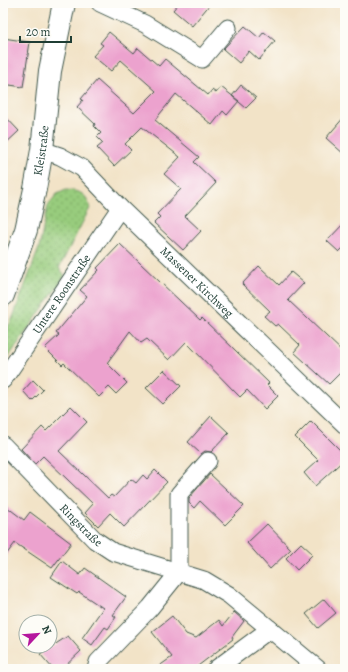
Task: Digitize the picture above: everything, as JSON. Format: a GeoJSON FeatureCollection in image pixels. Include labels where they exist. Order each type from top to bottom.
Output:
{"type":"FeatureCollection","features":[{"type":"Feature","properties":{"kind":"main road","name":"Kleistraße"},"geometry":{"type":"LineString","coordinates":[[3,295],[26,230],[42,150],[50,71],[64,3]]}},
{"type":"Feature","properties":{"kind":"street"},"geometry":{"type":"LineString","coordinates":[[100,3],[145,24],[202,59],[228,28]]}},
{"type":"Feature","properties":{"kind":"street","name":"Massener Kirchweg"},"geometry":{"type":"LineString","coordinates":[[42,150],[60,156],[82,168],[120,208],[345,425]]}},
{"type":"Feature","properties":{"kind":"street","name":"Untere Roonstraße"},"geometry":{"type":"LineString","coordinates":[[3,380],[120,208]]}},
{"type":"Feature","properties":{"kind":"street","name":"Ringstraße"},"geometry":{"type":"LineString","coordinates":[[3,446],[95,540],[113,552],[204,580],[229,595],[318,669]]}},
{"type":"Feature","properties":{"kind":"street"},"geometry":{"type":"LineString","coordinates":[[96,669],[98,662],[150,608],[180,572],[179,494],[208,461]]}},
{"type":"Feature","properties":{"kind":"street"},"geometry":{"type":"LineString","coordinates":[[216,669],[270,629]]}},
{"type":"Feature","properties":{"kind":"green space"},"geometry":{"type":"Polygon","coordinates":[[[66,190],[76,191],[85,196],[90,208],[59,268],[65,276],[3,365],[3,335],[12,320],[39,248],[48,205],[57,194],[66,190]]]}},
{"type":"Feature","properties":{"kind":"building"},"geometry":{"type":"Polygon","coordinates":[[[179,3],[211,3],[192,26],[173,10],[179,3]]]}},
{"type":"Feature","properties":{"kind":"building"},"geometry":{"type":"Polygon","coordinates":[[[245,26],[259,38],[264,32],[275,41],[259,60],[249,51],[239,63],[223,49],[245,26]]]}},
{"type":"Feature","properties":{"kind":"building"},"geometry":{"type":"Polygon","coordinates":[[[109,32],[134,53],[138,48],[159,66],[165,59],[208,95],[212,90],[216,93],[221,87],[239,101],[227,115],[223,111],[212,125],[176,94],[155,120],[199,157],[194,162],[216,183],[185,216],[201,231],[183,250],[154,223],[160,217],[157,214],[181,189],[164,174],[180,157],[142,127],[125,144],[131,150],[114,166],[97,148],[103,143],[97,137],[101,133],[94,126],[95,124],[77,107],[83,100],[81,99],[97,80],[134,113],[156,91],[121,60],[111,71],[93,56],[103,45],[100,43],[109,32]]]}},
{"type":"Feature","properties":{"kind":"building"},"geometry":{"type":"Polygon","coordinates":[[[3,38],[30,42],[23,87],[3,84],[3,38]]]}},
{"type":"Feature","properties":{"kind":"building"},"geometry":{"type":"Polygon","coordinates":[[[241,85],[256,98],[246,108],[232,96],[241,85]]]}},
{"type":"Feature","properties":{"kind":"building"},"geometry":{"type":"Polygon","coordinates":[[[3,114],[19,131],[3,146],[3,114]]]}},
{"type":"Feature","properties":{"kind":"building"},"geometry":{"type":"Polygon","coordinates":[[[345,116],[345,155],[326,138],[345,116]]]}},
{"type":"Feature","properties":{"kind":"building"},"geometry":{"type":"Polygon","coordinates":[[[345,222],[345,246],[339,252],[327,241],[345,222]]]}},
{"type":"Feature","properties":{"kind":"building"},"geometry":{"type":"Polygon","coordinates":[[[120,244],[200,320],[202,318],[269,383],[267,385],[278,396],[265,409],[247,390],[240,397],[186,342],[169,360],[147,339],[141,343],[130,331],[107,363],[127,383],[116,394],[109,387],[99,397],[64,363],[62,365],[45,348],[59,335],[56,333],[87,296],[80,290],[99,270],[97,268],[120,244]]]}},
{"type":"Feature","properties":{"kind":"building"},"geometry":{"type":"Polygon","coordinates":[[[259,266],[279,285],[291,272],[304,283],[288,300],[345,354],[345,368],[329,384],[294,352],[300,345],[278,324],[275,326],[264,316],[270,311],[242,284],[259,266]]]}},
{"type":"Feature","properties":{"kind":"building"},"geometry":{"type":"Polygon","coordinates":[[[164,370],[181,386],[163,404],[146,388],[164,370]]]}},
{"type":"Feature","properties":{"kind":"building"},"geometry":{"type":"Polygon","coordinates":[[[33,380],[43,390],[32,401],[23,391],[33,380]]]}},
{"type":"Feature","properties":{"kind":"building"},"geometry":{"type":"Polygon","coordinates":[[[71,406],[87,422],[59,451],[108,498],[111,495],[114,497],[131,479],[136,483],[143,475],[147,479],[155,470],[167,482],[124,527],[110,513],[98,526],[85,513],[93,504],[43,456],[35,464],[21,449],[42,427],[46,431],[71,406]]]}},
{"type":"Feature","properties":{"kind":"building"},"geometry":{"type":"Polygon","coordinates":[[[211,416],[229,433],[211,452],[205,451],[201,454],[188,442],[211,416]]]}},
{"type":"Feature","properties":{"kind":"building"},"geometry":{"type":"Polygon","coordinates":[[[311,421],[345,455],[345,459],[315,486],[304,473],[318,460],[295,437],[311,421]]]}},
{"type":"Feature","properties":{"kind":"building"},"geometry":{"type":"Polygon","coordinates":[[[210,474],[244,506],[225,525],[200,501],[194,508],[189,503],[189,498],[210,474]]]}},
{"type":"Feature","properties":{"kind":"building"},"geometry":{"type":"Polygon","coordinates":[[[3,504],[24,520],[30,512],[71,543],[52,568],[15,543],[3,559],[3,504]]]}},
{"type":"Feature","properties":{"kind":"building"},"geometry":{"type":"Polygon","coordinates":[[[267,524],[291,549],[270,569],[247,543],[267,524]]]}},
{"type":"Feature","properties":{"kind":"building"},"geometry":{"type":"Polygon","coordinates":[[[301,543],[313,554],[297,570],[286,558],[301,543]]]}},
{"type":"Feature","properties":{"kind":"building"},"geometry":{"type":"Polygon","coordinates":[[[62,561],[80,575],[85,568],[126,597],[113,615],[116,617],[108,629],[105,627],[92,645],[82,638],[103,608],[79,592],[77,594],[51,577],[62,561]]]}},
{"type":"Feature","properties":{"kind":"building"},"geometry":{"type":"Polygon","coordinates":[[[324,599],[336,613],[318,628],[306,614],[324,599]]]}},
{"type":"Feature","properties":{"kind":"building"},"geometry":{"type":"Polygon","coordinates":[[[234,612],[244,621],[232,637],[233,639],[194,669],[155,669],[172,657],[152,632],[172,616],[186,634],[196,638],[219,620],[223,626],[234,612]]]}},
{"type":"Feature","properties":{"kind":"building"},"geometry":{"type":"Polygon","coordinates":[[[68,636],[81,651],[62,669],[53,669],[40,654],[58,654],[58,642],[68,636]]]}}]}
